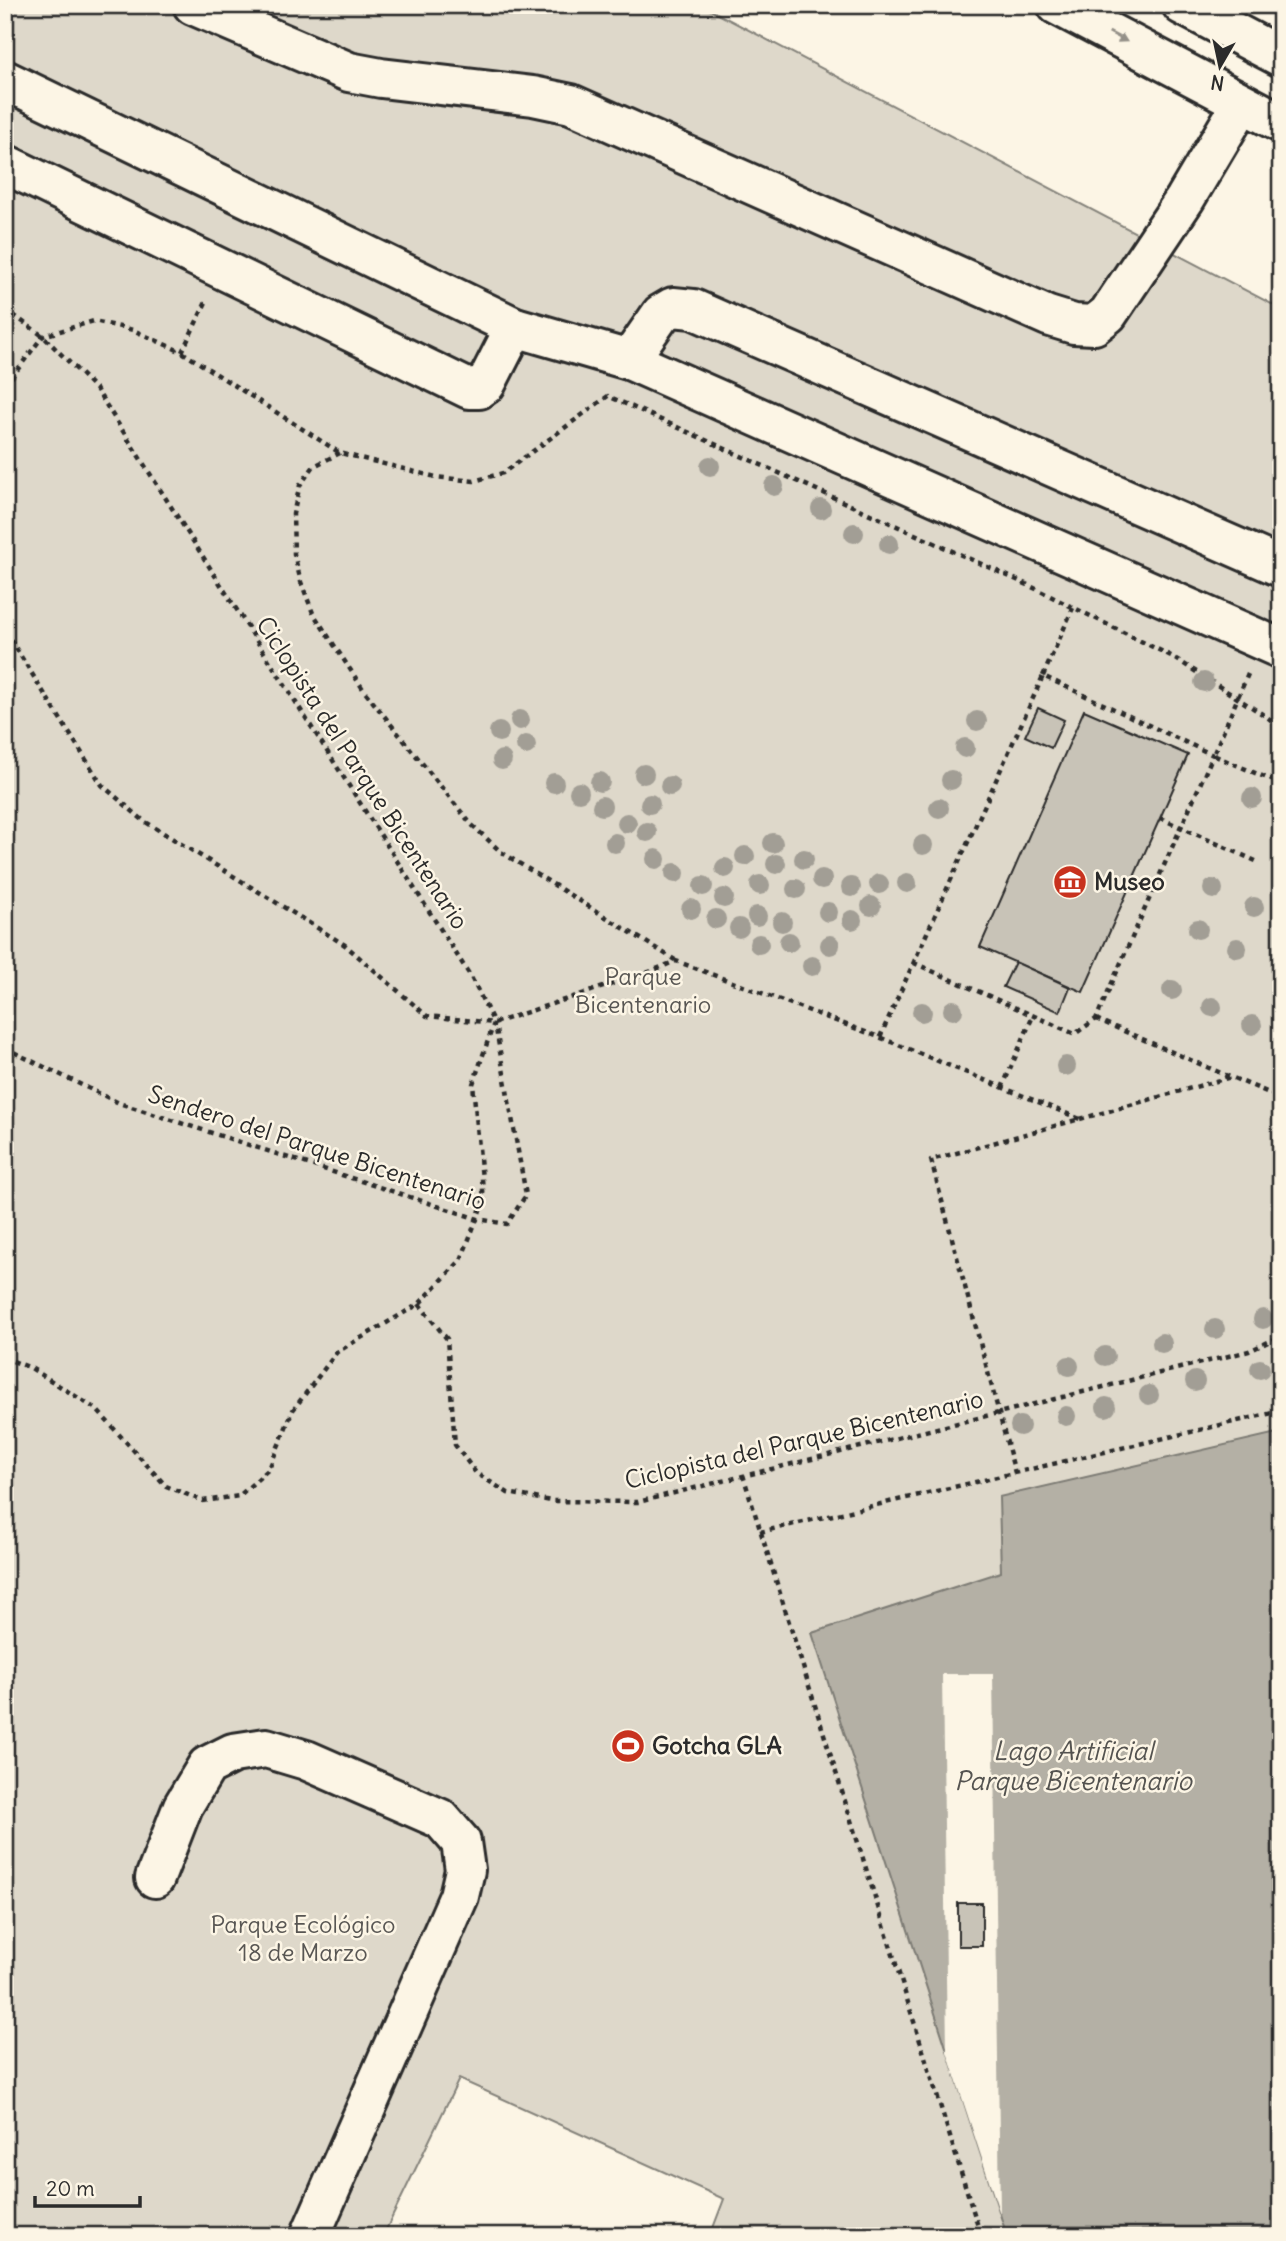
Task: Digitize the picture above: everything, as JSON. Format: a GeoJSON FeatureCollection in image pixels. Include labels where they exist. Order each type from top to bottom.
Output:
{"type":"FeatureCollection","features":[{"type":"Feature","properties":{"kind":"lane"},"geometry":{"type":"LineString","coordinates":[[194,5],[349,72],[533,96],[571,104],[1035,310],[1074,324],[1094,325],[1108,314],[1185,199],[1242,103]]}},
{"type":"Feature","properties":{"kind":"lane"},"geometry":{"type":"LineString","coordinates":[[1182,5],[1281,57]]}},
{"type":"Feature","properties":{"kind":"lane"},"geometry":{"type":"LineString","coordinates":[[1066,7],[1281,123]]}},
{"type":"Feature","properties":{"kind":"lane"},"geometry":{"type":"LineString","coordinates":[[5,80],[516,327],[629,360],[1271,645]]}},
{"type":"Feature","properties":{"kind":"lane"},"geometry":{"type":"LineString","coordinates":[[5,164],[469,389],[479,389],[486,383],[516,327]]}},
{"type":"Feature","properties":{"kind":"lane"},"geometry":{"type":"LineString","coordinates":[[629,360],[660,314],[673,307],[693,309],[1281,567]]}},
{"type":"Feature","properties":{"kind":"lane"},"geometry":{"type":"LineString","coordinates":[[155,1878],[183,1806],[207,1766],[233,1753],[266,1748],[306,1760],[441,1819],[461,1842],[465,1870],[459,1896],[310,2236]]}},
{"type":"Feature","properties":{"kind":"path"},"geometry":{"type":"LineString","coordinates":[[182,352],[222,268]]}},
{"type":"Feature","properties":{"kind":"path","name":"Ciclopista del Parque Bicentenario"},"geometry":{"type":"LineString","coordinates":[[5,309],[43,336],[96,389],[471,977],[494,1023]]}},
{"type":"Feature","properties":{"kind":"path"},"geometry":{"type":"LineString","coordinates":[[5,386],[43,336],[94,321],[133,330],[182,352],[340,453],[436,477],[474,481],[503,473],[608,396],[1028,585],[1173,657],[1281,728]]}},
{"type":"Feature","properties":{"kind":"path"},"geometry":{"type":"LineString","coordinates":[[340,453],[314,466],[300,485],[293,514],[294,554],[313,613],[365,692],[471,824],[501,852],[676,961],[880,1037],[1080,1119]]}},
{"type":"Feature","properties":{"kind":"path"},"geometry":{"type":"LineString","coordinates":[[880,1037],[1073,608]]}},
{"type":"Feature","properties":{"kind":"path"},"geometry":{"type":"LineString","coordinates":[[5,631],[102,785],[144,821],[345,945],[427,1016],[494,1023],[676,961]]}},
{"type":"Feature","properties":{"kind":"path"},"geometry":{"type":"LineString","coordinates":[[914,962],[1075,1034],[1096,1018],[1237,698],[1271,645]]}},
{"type":"Feature","properties":{"kind":"path"},"geometry":{"type":"LineString","coordinates":[[1043,676],[1281,784]]}},
{"type":"Feature","properties":{"kind":"path"},"geometry":{"type":"LineString","coordinates":[[1160,818],[1258,862]]}},
{"type":"Feature","properties":{"kind":"path"},"geometry":{"type":"LineString","coordinates":[[1002,1088],[1033,1016]]}},
{"type":"Feature","properties":{"kind":"path"},"geometry":{"type":"LineString","coordinates":[[1096,1018],[1281,1098]]}},
{"type":"Feature","properties":{"kind":"path"},"geometry":{"type":"LineString","coordinates":[[5,1358],[31,1367],[96,1409],[166,1486],[203,1501],[239,1496],[269,1469],[293,1410],[337,1352],[419,1304],[461,1259],[484,1200],[473,1084],[494,1023]]}},
{"type":"Feature","properties":{"kind":"path","name":"Sendero del Parque Bicentenario"},"geometry":{"type":"LineString","coordinates":[[5,1048],[118,1103],[478,1219],[507,1224],[526,1195],[494,1023]]}},
{"type":"Feature","properties":{"kind":"path"},"geometry":{"type":"LineString","coordinates":[[1015,1473],[931,1160],[1231,1077]]}},
{"type":"Feature","properties":{"kind":"path","name":"Ciclopista del Parque Bicentenario"},"geometry":{"type":"LineString","coordinates":[[419,1304],[447,1339],[454,1445],[476,1473],[508,1493],[551,1501],[638,1502],[1249,1351],[1281,1336]]}},
{"type":"Feature","properties":{"kind":"path"},"geometry":{"type":"LineString","coordinates":[[760,1532],[1281,1411]]}},
{"type":"Feature","properties":{"kind":"path"},"geometry":{"type":"LineString","coordinates":[[743,1475],[981,2236]]}},
{"type":"Feature","properties":{"kind":"green space","name":"Parque Bicentenario"},"geometry":{"type":"Polygon","coordinates":[[[5,5],[701,5],[1281,309],[1281,2236],[710,2236],[724,2199],[459,2079],[383,2236],[5,2236],[5,5]]]}},
{"type":"Feature","properties":{"kind":"water","name":"Lago Artificial Parque Bicentenario"},"geometry":{"type":"Polygon","coordinates":[[[1281,1432],[1281,2236],[1007,2236],[812,1633],[1001,1572],[999,1497],[1281,1432]]]}},
{"type":"Feature","properties":{"kind":"pier"},"geometry":{"type":"Polygon","coordinates":[[[942,1674],[993,1674],[1000,2214],[947,2052],[942,1674]]]}},
{"type":"Feature","properties":{"kind":"building"},"geometry":{"type":"Polygon","coordinates":[[[1038,708],[1064,720],[1051,748],[1025,736],[1038,708]]]}},
{"type":"Feature","properties":{"kind":"building","name":"Museo"},"geometry":{"type":"Polygon","coordinates":[[[1084,710],[1188,755],[1083,992],[980,947],[1084,710]]]}},
{"type":"Feature","properties":{"kind":"building"},"geometry":{"type":"Polygon","coordinates":[[[1015,962],[1070,987],[1060,1012],[1003,987],[1015,962]]]}},
{"type":"Feature","properties":{"kind":"building"},"geometry":{"type":"Polygon","coordinates":[[[958,1903],[982,1903],[982,1946],[958,1946],[958,1903]]]}},
{"type":"Feature","properties":{"kind":"place","name":"Museo"},"geometry":{"type":"Point","coordinates":[1070,882]}},
{"type":"Feature","properties":{"kind":"place","name":"Gotcha GLA"},"geometry":{"type":"Point","coordinates":[628,1746]}},
{"type":"Feature","properties":{"kind":"park label","name":"Parque Ecológico 18 de Marzo"},"geometry":{"type":"Point","coordinates":[303,1939]}}]}
